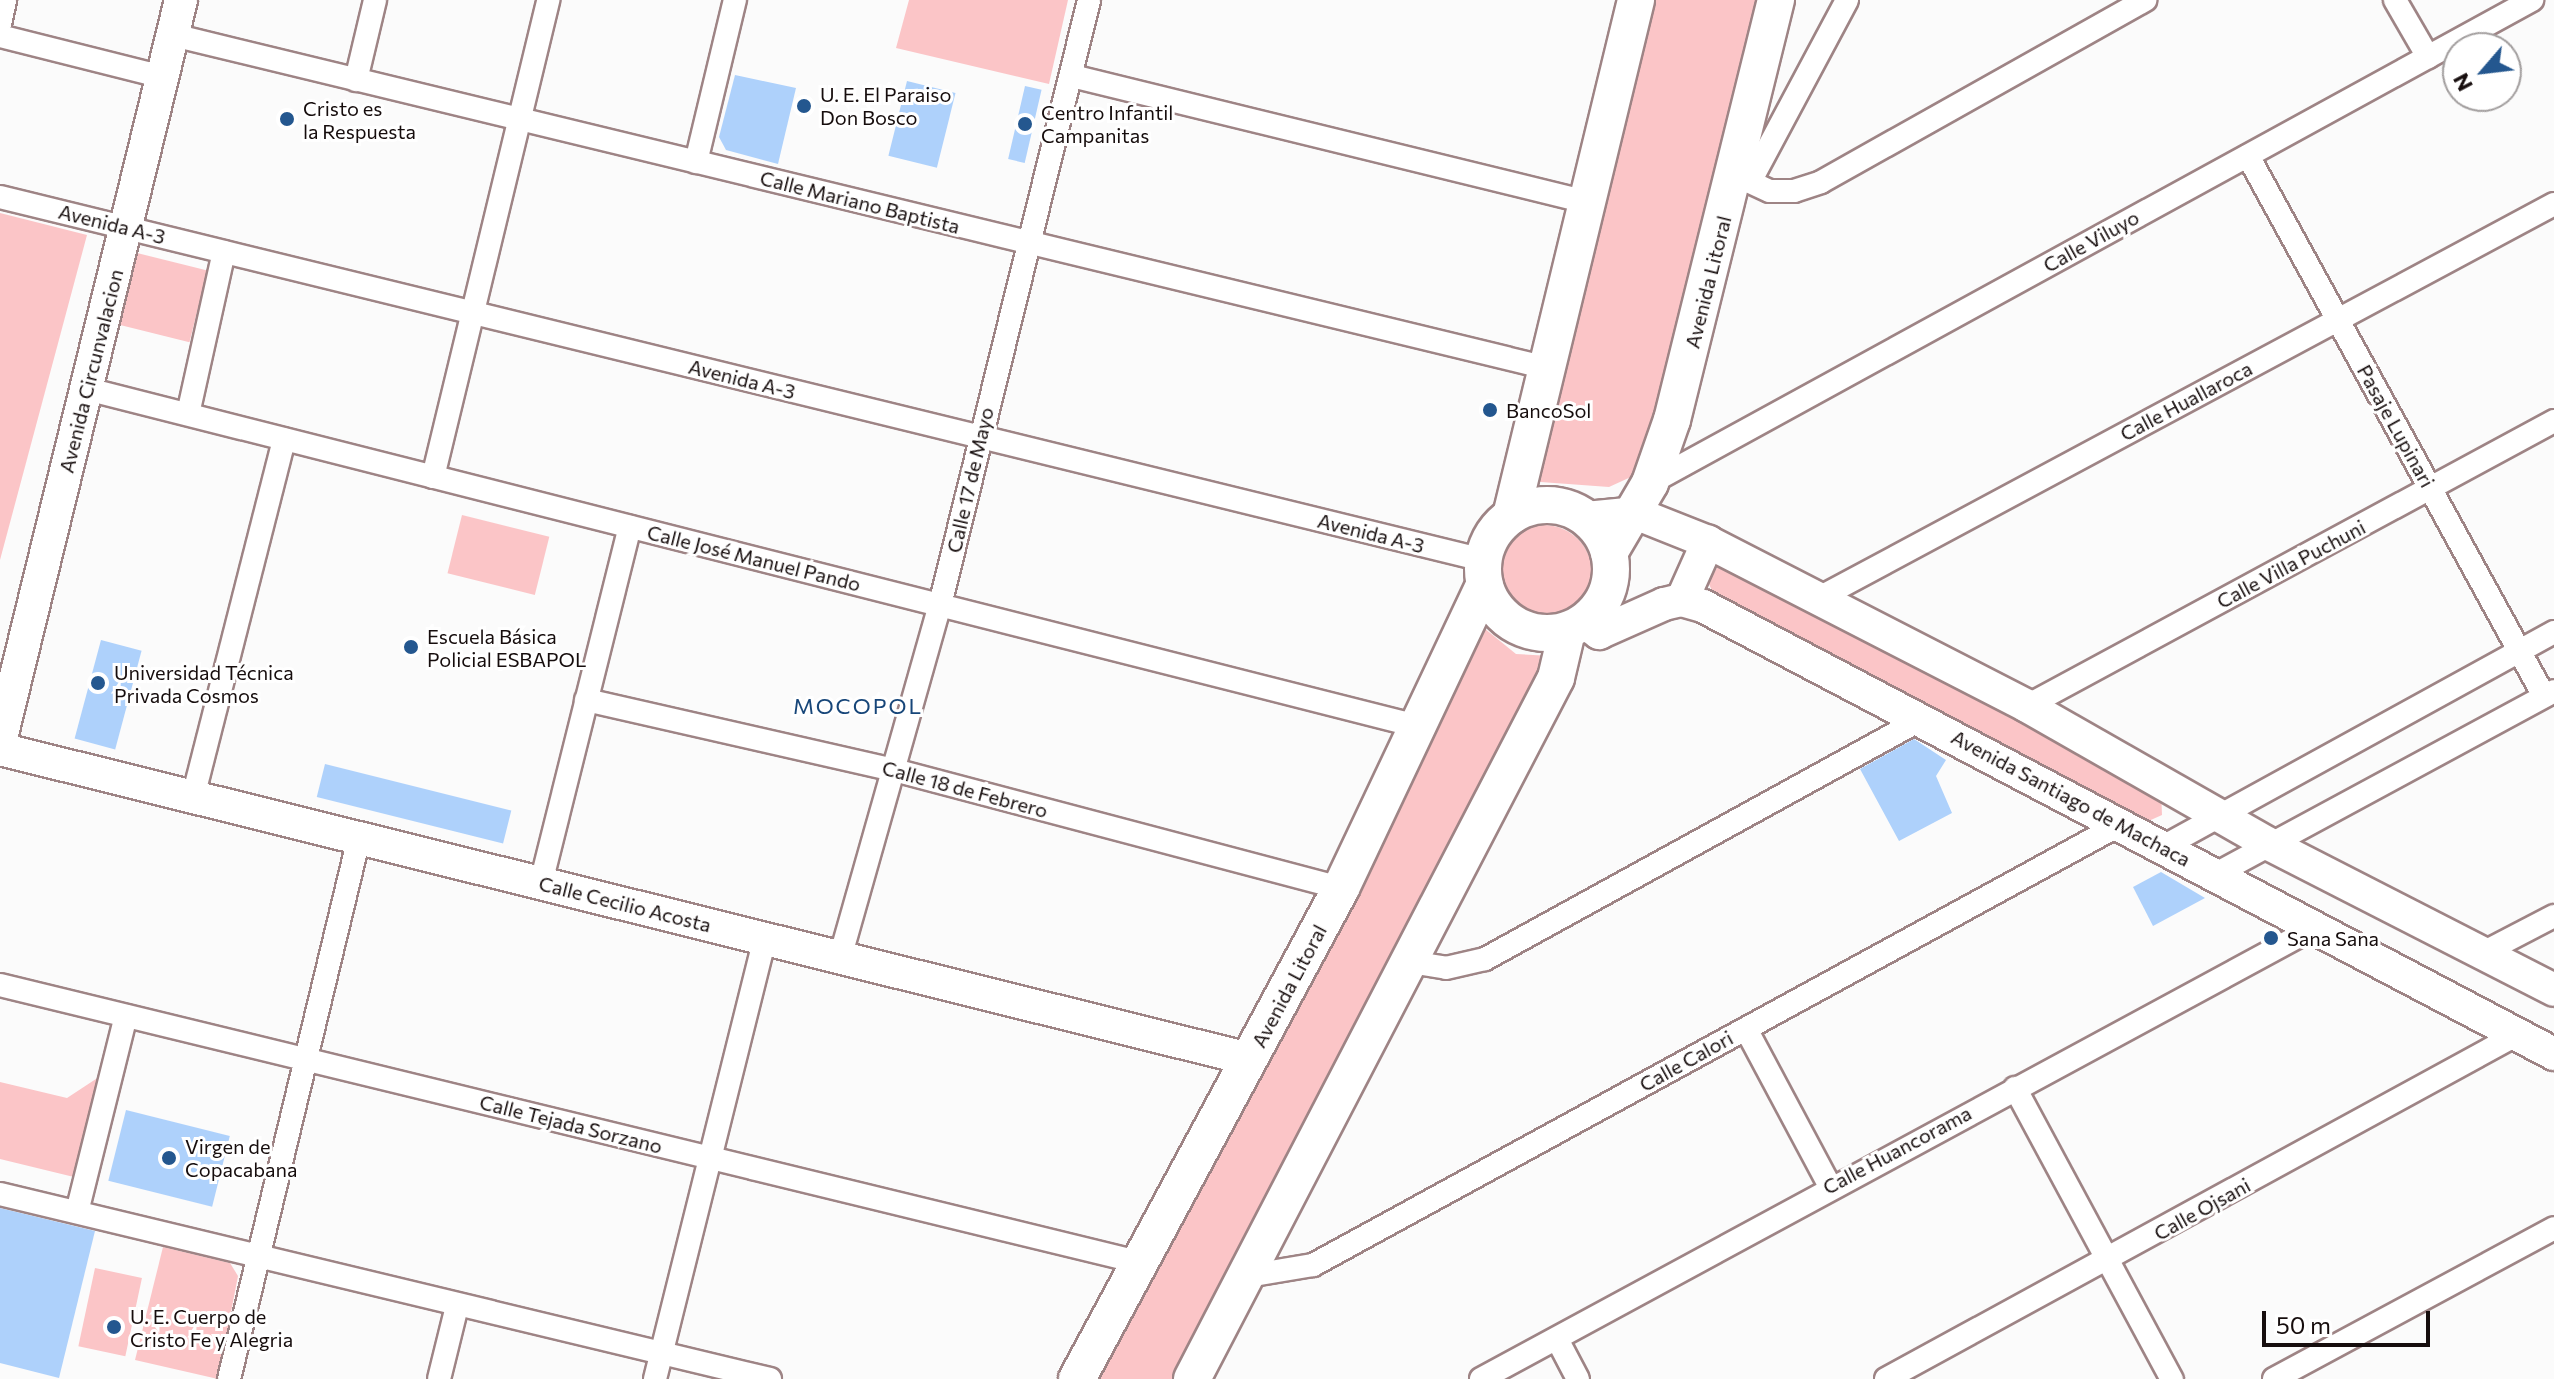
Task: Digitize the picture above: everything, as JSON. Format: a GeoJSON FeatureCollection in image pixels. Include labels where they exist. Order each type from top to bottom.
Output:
{"type":"FeatureCollection","features":[{"type":"Feature","properties":{"kind":"main road"},"geometry":{"type":"LineString","coordinates":[[1511,516],[1636,0]]}},
{"type":"Feature","properties":{"kind":"main road","name":"Avenida Litoral"},"geometry":{"type":"LineString","coordinates":[[1609,553],[1642,498],[1672,420],[1743,178],[1776,0]]}},
{"type":"Feature","properties":{"kind":"main road"},"geometry":{"type":"LineString","coordinates":[[1192,1379],[1556,678],[1576,626],[1608,589],[1609,553],[1586,518],[1545,505],[1511,516],[1492,535],[1484,572],[1499,612],[1519,627],[1548,634],[1576,626]]}},
{"type":"Feature","properties":{"kind":"main road","name":"Avenida Litoral"},"geometry":{"type":"LineString","coordinates":[[1077,1379],[1341,888],[1421,727],[1484,572]]}},
{"type":"Feature","properties":{"kind":"street"},"geometry":{"type":"LineString","coordinates":[[0,24],[5,0]]}},
{"type":"Feature","properties":{"kind":"street","name":"Avenida Circunvalacion"},"geometry":{"type":"LineString","coordinates":[[0,742],[181,0]]}},
{"type":"Feature","properties":{"kind":"street"},"geometry":{"type":"LineString","coordinates":[[356,80],[375,0]]}},
{"type":"Feature","properties":{"kind":"street"},"geometry":{"type":"LineString","coordinates":[[433,477],[548,0]]}},
{"type":"Feature","properties":{"kind":"street"},"geometry":{"type":"LineString","coordinates":[[696,162],[735,0]]}},
{"type":"Feature","properties":{"kind":"street","name":"Calle 17 de Mayo"},"geometry":{"type":"LineString","coordinates":[[840,958],[940,605],[1089,0]]}},
{"type":"Feature","properties":{"kind":"street"},"geometry":{"type":"LineString","coordinates":[[1847,0],[1743,178],[1782,191],[1821,182],[2145,0]]}},
{"type":"Feature","properties":{"kind":"street"},"geometry":{"type":"LineString","coordinates":[[2395,0],[2428,57]]}},
{"type":"Feature","properties":{"kind":"street","name":"Calle Viluyo"},"geometry":{"type":"LineString","coordinates":[[1642,498],[2248,156],[2532,0]]}},
{"type":"Feature","properties":{"kind":"street","name":"Calle Mariano Baptista"},"geometry":{"type":"LineString","coordinates":[[173,35],[1547,368]]}},
{"type":"Feature","properties":{"kind":"street"},"geometry":{"type":"LineString","coordinates":[[0,36],[163,77]]}},
{"type":"Feature","properties":{"kind":"street"},"geometry":{"type":"LineString","coordinates":[[1072,76],[1587,202]]}},
{"type":"Feature","properties":{"kind":"street","name":"Pasaje Lupinari"},"geometry":{"type":"LineString","coordinates":[[2248,156],[2519,651],[2549,693]]}},
{"type":"Feature","properties":{"kind":"street","name":"Avenida A-3"},"geometry":{"type":"LineString","coordinates":[[0,197],[981,437],[1484,572]]}},
{"type":"Feature","properties":{"kind":"street","name":"Calle Huallaroca"},"geometry":{"type":"LineString","coordinates":[[1819,598],[2554,204]]}},
{"type":"Feature","properties":{"kind":"street"},"geometry":{"type":"LineString","coordinates":[[188,414],[224,252]]}},
{"type":"Feature","properties":{"kind":"street","name":"Calle José Manuel Pando"},"geometry":{"type":"LineString","coordinates":[[87,389],[1421,727]]}},
{"type":"Feature","properties":{"kind":"street","name":"Calle Villa Puchuni"},"geometry":{"type":"LineString","coordinates":[[2027,706],[2554,421]]}},
{"type":"Feature","properties":{"kind":"street"},"geometry":{"type":"LineString","coordinates":[[193,797],[284,439]]}},
{"type":"Feature","properties":{"kind":"street"},"geometry":{"type":"LineString","coordinates":[[1586,518],[1642,498],[1708,542],[2027,706],[2269,844],[2554,990]]}},
{"type":"Feature","properties":{"kind":"street"},"geometry":{"type":"LineString","coordinates":[[541,883],[630,527]]}},
{"type":"Feature","properties":{"kind":"street"},"geometry":{"type":"LineString","coordinates":[[1576,626],[1599,633],[1612,631],[1648,610],[1682,600],[1708,542]]}},
{"type":"Feature","properties":{"kind":"street","name":"Avenida Santiago de Machaca"},"geometry":{"type":"LineString","coordinates":[[1682,600],[1703,606],[1921,719],[2554,1054]]}},
{"type":"Feature","properties":{"kind":"street"},"geometry":{"type":"LineString","coordinates":[[2163,847],[2554,632]]}},
{"type":"Feature","properties":{"kind":"street"},"geometry":{"type":"LineString","coordinates":[[2216,874],[2549,693]]}},
{"type":"Feature","properties":{"kind":"street","name":"Calle 18 de Febrero"},"geometry":{"type":"LineString","coordinates":[[586,700],[894,770],[1341,888]]}},
{"type":"Feature","properties":{"kind":"street"},"geometry":{"type":"LineString","coordinates":[[1410,962],[1446,968],[1485,959],[1921,719]]}},
{"type":"Feature","properties":{"kind":"street","name":"Calle Cecilio Acosta"},"geometry":{"type":"LineString","coordinates":[[0,749],[1249,1059]]}},
{"type":"Feature","properties":{"kind":"street","name":"Calle Calori"},"geometry":{"type":"LineString","coordinates":[[1247,1276],[1313,1265],[2119,825]]}},
{"type":"Feature","properties":{"kind":"street"},"geometry":{"type":"LineString","coordinates":[[229,1379],[359,838]]}},
{"type":"Feature","properties":{"kind":"street"},"geometry":{"type":"LineString","coordinates":[[2483,953],[2554,916]]}},
{"type":"Feature","properties":{"kind":"street","name":"Calle Huancorama"},"geometry":{"type":"LineString","coordinates":[[1481,1379],[1830,1186],[2316,927]]}},
{"type":"Feature","properties":{"kind":"street"},"geometry":{"type":"LineString","coordinates":[[655,1379],[765,939]]}},
{"type":"Feature","properties":{"kind":"street","name":"Calle Tejada Sorzano"},"geometry":{"type":"LineString","coordinates":[[0,985],[1142,1263]]}},
{"type":"Feature","properties":{"kind":"street"},"geometry":{"type":"LineString","coordinates":[[77,1212],[126,1016]]}},
{"type":"Feature","properties":{"kind":"street"},"geometry":{"type":"LineString","coordinates":[[1746,1029],[1830,1186]]}},
{"type":"Feature","properties":{"kind":"street","name":"Calle Ojsani"},"geometry":{"type":"LineString","coordinates":[[1886,1379],[2109,1260],[2516,1035]]}},
{"type":"Feature","properties":{"kind":"street"},"geometry":{"type":"LineString","coordinates":[[2015,1088],[2172,1379]]}},
{"type":"Feature","properties":{"kind":"street"},"geometry":{"type":"LineString","coordinates":[[0,1194],[770,1379]]}},
{"type":"Feature","properties":{"kind":"street"},"geometry":{"type":"LineString","coordinates":[[2274,1379],[2554,1228]]}},
{"type":"Feature","properties":{"kind":"street"},"geometry":{"type":"LineString","coordinates":[[439,1379],[457,1306]]}},
{"type":"Feature","properties":{"kind":"street"},"geometry":{"type":"LineString","coordinates":[[1557,1339],[1578,1379]]}},
{"type":"Feature","properties":{"kind":"shaded area"},"geometry":{"type":"Polygon","coordinates":[[[909,0],[1068,0],[1049,84],[896,48],[909,0]]]}},
{"type":"Feature","properties":{"kind":"shaded area"},"geometry":{"type":"Polygon","coordinates":[[[1643,0],[1761,0],[1642,463],[1633,476],[1609,487],[1527,481],[1643,0]]]}},
{"type":"Feature","properties":{"kind":"shaded area"},"geometry":{"type":"Polygon","coordinates":[[[0,213],[87,235],[0,560],[0,213]]]}},
{"type":"Feature","properties":{"kind":"shaded area"},"geometry":{"type":"Polygon","coordinates":[[[121,249],[207,271],[189,342],[103,321],[121,249]]]}},
{"type":"Feature","properties":{"kind":"shaded area"},"geometry":{"type":"Polygon","coordinates":[[[462,515],[549,537],[535,595],[447,573],[462,515]]]}},
{"type":"Feature","properties":{"kind":"shaded area"},"geometry":{"type":"Polygon","coordinates":[[[1544,525],[1562,528],[1578,539],[1589,555],[1592,573],[1589,591],[1578,607],[1562,618],[1544,621],[1526,618],[1510,607],[1499,591],[1496,573],[1499,555],[1510,539],[1526,528],[1544,525]]]}},
{"type":"Feature","properties":{"kind":"shaded area"},"geometry":{"type":"Polygon","coordinates":[[[1720,563],[2161,790],[2162,815],[2144,823],[1714,595],[1708,582],[1720,563]]]}},
{"type":"Feature","properties":{"kind":"shaded area"},"geometry":{"type":"Polygon","coordinates":[[[1484,628],[1516,654],[1551,656],[1175,1379],[1092,1379],[1484,628]]]}},
{"type":"Feature","properties":{"kind":"shaded area"},"geometry":{"type":"Polygon","coordinates":[[[102,1075],[78,1178],[0,1159],[0,1082],[67,1098],[102,1075]]]}},
{"type":"Feature","properties":{"kind":"shaded area"},"geometry":{"type":"Polygon","coordinates":[[[163,1247],[230,1263],[238,1276],[218,1379],[135,1360],[163,1247]]]}},
{"type":"Feature","properties":{"kind":"shaded area"},"geometry":{"type":"Polygon","coordinates":[[[95,1268],[142,1278],[125,1356],[78,1346],[95,1268]]]}},
{"type":"Feature","properties":{"kind":"building"},"geometry":{"type":"Polygon","coordinates":[[[735,75],[796,88],[778,164],[726,150],[719,137],[735,75]]]}},
{"type":"Feature","properties":{"kind":"building"},"geometry":{"type":"Polygon","coordinates":[[[907,81],[956,93],[937,168],[888,156],[907,81]]]}},
{"type":"Feature","properties":{"kind":"building","name":"Centro Infantil Campanitas"},"geometry":{"type":"Polygon","coordinates":[[[1025,86],[1042,90],[1025,163],[1008,159],[1025,86]]]}},
{"type":"Feature","properties":{"kind":"building","name":"Universidad Técnica Privada Cosmos"},"geometry":{"type":"Polygon","coordinates":[[[101,640],[142,651],[115,749],[75,739],[101,640]]]}},
{"type":"Feature","properties":{"kind":"building"},"geometry":{"type":"Polygon","coordinates":[[[1914,739],[1946,760],[1936,776],[1952,813],[1899,841],[1860,769],[1914,739]]]}},
{"type":"Feature","properties":{"kind":"building"},"geometry":{"type":"Polygon","coordinates":[[[325,764],[511,810],[503,843],[317,797],[325,764]]]}},
{"type":"Feature","properties":{"kind":"building"},"geometry":{"type":"Polygon","coordinates":[[[2161,872],[2205,898],[2153,926],[2133,887],[2161,872]]]}},
{"type":"Feature","properties":{"kind":"building","name":"Virgen de Copacabana"},"geometry":{"type":"Polygon","coordinates":[[[126,1110],[230,1136],[212,1207],[108,1181],[126,1110]]]}},
{"type":"Feature","properties":{"kind":"building"},"geometry":{"type":"Polygon","coordinates":[[[0,1208],[95,1231],[59,1378],[0,1363],[0,1208]]]}},
{"type":"Feature","properties":{"kind":"place","name":"U. E. El Paraiso Don Bosco"},"geometry":{"type":"Point","coordinates":[804,106]}},
{"type":"Feature","properties":{"kind":"place","name":"Cristo es la Respuesta"},"geometry":{"type":"Point","coordinates":[287,119]}},
{"type":"Feature","properties":{"kind":"place","name":"Centro Infantil Campanitas"},"geometry":{"type":"Point","coordinates":[1025,124]}},
{"type":"Feature","properties":{"kind":"place","name":"BancoSol"},"geometry":{"type":"Point","coordinates":[1490,410]}},
{"type":"Feature","properties":{"kind":"place","name":"Escuela Básica Policial ESBAPOL"},"geometry":{"type":"Point","coordinates":[411,647]}},
{"type":"Feature","properties":{"kind":"place","name":"Universidad Técnica Privada Cosmos"},"geometry":{"type":"Point","coordinates":[98,683]}},
{"type":"Feature","properties":{"kind":"place","name":"Sana Sana"},"geometry":{"type":"Point","coordinates":[2271,938]}},
{"type":"Feature","properties":{"kind":"place","name":"Virgen de Copacabana"},"geometry":{"type":"Point","coordinates":[169,1158]}},
{"type":"Feature","properties":{"kind":"place","name":"U. E. Cuerpo de Cristo Fe y Alegria"},"geometry":{"type":"Point","coordinates":[114,1327]}},
{"type":"Feature","properties":{"kind":"district","name":"MOCOPOL"},"geometry":{"type":"Point","coordinates":[858,706]}}]}
